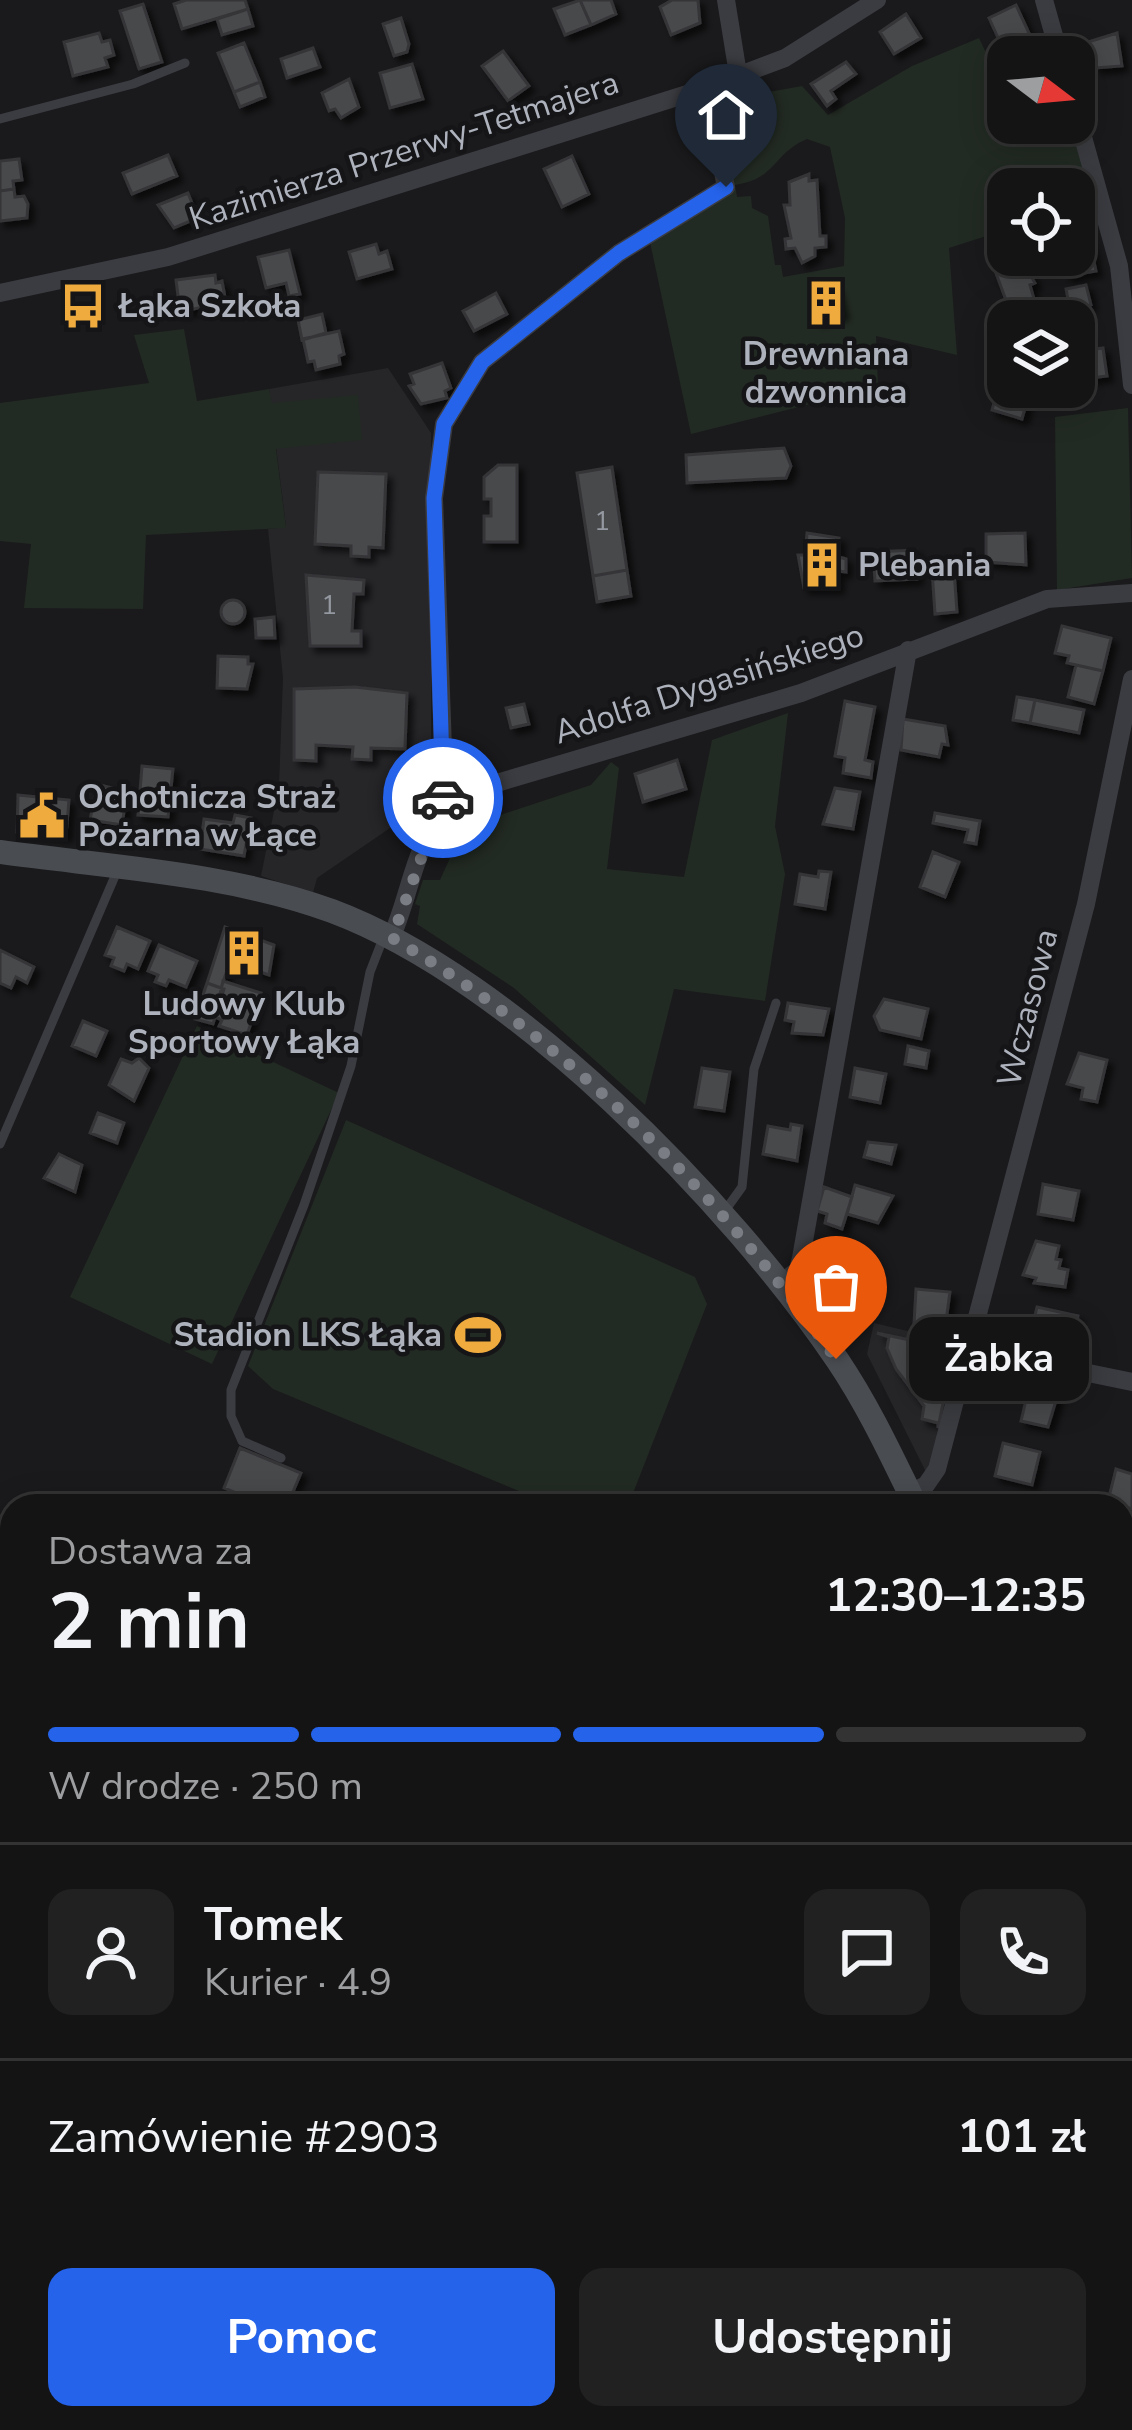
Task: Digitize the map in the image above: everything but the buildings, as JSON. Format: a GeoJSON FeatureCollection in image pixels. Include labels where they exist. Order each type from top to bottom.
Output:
{"type":"FeatureCollection","features":[{"type":"Feature","properties":{"kind":"main road"},"geometry":{"type":"LineString","coordinates":[[0,852],[276,894],[388,936],[476,993],[557,1057],[721,1216],[780,1284],[855,1388],[910,1494]]}},
{"type":"Feature","properties":{"kind":"street"},"geometry":{"type":"LineString","coordinates":[[726,0],[739,74]]}},
{"type":"Feature","properties":{"kind":"street","name":"Kazimierza Przerwy-Tetmajera"},"geometry":{"type":"LineString","coordinates":[[0,293],[168,257],[706,88],[785,58],[877,0]]}},
{"type":"Feature","properties":{"kind":"street"},"geometry":{"type":"LineString","coordinates":[[1044,0],[1054,36]]}},
{"type":"Feature","properties":{"kind":"street"},"geometry":{"type":"LineString","coordinates":[[388,936],[430,829],[445,804],[434,498],[444,424],[482,362],[619,253],[726,187],[706,88]]}},
{"type":"Feature","properties":{"kind":"street"},"geometry":{"type":"LineString","coordinates":[[1085,144],[1118,266],[1132,385]]}},
{"type":"Feature","properties":{"kind":"street","name":"Adolfa Dygasińskiego"},"geometry":{"type":"LineString","coordinates":[[445,804],[463,793],[801,694],[1047,599],[1132,593]]}},
{"type":"Feature","properties":{"kind":"street"},"geometry":{"type":"LineString","coordinates":[[780,1284],[798,1270],[801,1258],[908,650]]}},
{"type":"Feature","properties":{"kind":"street","name":"Wczasowa"},"geometry":{"type":"LineString","coordinates":[[918,1494],[937,1469],[972,1349],[1086,904],[1132,679]]}},
{"type":"Feature","properties":{"kind":"street"},"geometry":{"type":"LineString","coordinates":[[972,1349],[1132,1382]]}},
{"type":"Feature","properties":{"kind":"lane"},"geometry":{"type":"LineString","coordinates":[[0,118],[133,84],[185,63]]}},
{"type":"Feature","properties":{"kind":"lane"},"geometry":{"type":"LineString","coordinates":[[0,1144],[118,868]]}},
{"type":"Feature","properties":{"kind":"lane"},"geometry":{"type":"LineString","coordinates":[[280,1458],[242,1441],[231,1416],[230,1390],[317,1166],[351,1066],[370,972],[388,936]]}},
{"type":"Feature","properties":{"kind":"lane"},"geometry":{"type":"LineString","coordinates":[[721,1216],[742,1187],[749,1094],[776,1003]]}},
{"type":"Feature","properties":{"kind":"shaded area"},"geometry":{"type":"Polygon","coordinates":[[[979,38],[987,55],[987,144],[1079,144],[1086,168],[987,168],[987,236],[949,248],[957,355],[876,336],[878,387],[691,434],[650,242],[732,189],[725,100],[802,86],[828,115],[912,66],[979,38]],[[807,139],[767,172],[735,185],[737,197],[751,196],[752,208],[768,216],[775,265],[781,265],[783,277],[844,266],[845,218],[830,147],[807,139]]]}},
{"type":"Feature","properties":{"kind":"shaded area"},"geometry":{"type":"Polygon","coordinates":[[[184,329],[197,401],[269,389],[272,403],[358,395],[362,440],[276,449],[286,528],[146,535],[143,609],[24,608],[31,544],[0,541],[0,403],[149,383],[134,335],[184,329]]]}},
{"type":"Feature","properties":{"kind":"shaded area"},"geometry":{"type":"Polygon","coordinates":[[[388,368],[431,433],[431,800],[317,878],[313,893],[261,876],[279,786],[283,678],[268,529],[286,527],[269,389],[388,368]]]}},
{"type":"Feature","properties":{"kind":"shaded area"},"geometry":{"type":"Polygon","coordinates":[[[1128,408],[1132,578],[1057,590],[1055,417],[1128,408]]]}},
{"type":"Feature","properties":{"kind":"shaded area"},"geometry":{"type":"Polygon","coordinates":[[[788,713],[775,826],[785,874],[765,1001],[674,989],[645,1105],[514,988],[417,924],[420,906],[415,904],[423,880],[440,880],[464,827],[591,785],[611,762],[619,768],[607,869],[684,877],[712,740],[788,713]]]}},
{"type":"Feature","properties":{"kind":"shaded area"},"geometry":{"type":"Polygon","coordinates":[[[197,1026],[339,1093],[212,1364],[70,1297],[197,1026]]]}},
{"type":"Feature","properties":{"kind":"shaded area","name":"Stadion LKS Łąka"},"geometry":{"type":"Polygon","coordinates":[[[346,1120],[695,1277],[707,1304],[633,1494],[526,1494],[273,1389],[248,1366],[346,1120]]]}},
{"type":"Feature","properties":{"kind":"shaded area"},"geometry":{"type":"Polygon","coordinates":[[[874,1323],[962,1344],[927,1474],[867,1354],[874,1323]]]}},
{"type":"Feature","properties":{"kind":"way so far"},"geometry":{"type":"LineString","coordinates":[[443,798],[445,804],[430,829],[392,938],[508,1017],[604,1098],[721,1216],[836,1359]]}},
{"type":"Feature","properties":{"kind":"place","name":"Drewniana dzwonnica"},"geometry":{"type":"Point","coordinates":[826,303]}},
{"type":"Feature","properties":{"kind":"place","name":"Łąka Szkoła"},"geometry":{"type":"Point","coordinates":[83,306]}},
{"type":"Feature","properties":{"kind":"place","name":"Plebania"},"geometry":{"type":"Point","coordinates":[822,565]}},
{"type":"Feature","properties":{"kind":"place","name":"Ochotnicza Straż Pożarna w Łące"},"geometry":{"type":"Point","coordinates":[42,816]}},
{"type":"Feature","properties":{"kind":"place","name":"Ludowy Klub Sportowy Łąka"},"geometry":{"type":"Point","coordinates":[244,953]}},
{"type":"Feature","properties":{"kind":"place","name":"Stadion LKS Łąka"},"geometry":{"type":"Point","coordinates":[478,1335]}},
{"type":"Feature","properties":{"kind":"place","name":"Żabka"},"geometry":{"type":"Point","coordinates":[836,1359]}},
{"type":"Feature","properties":{"kind":"route"},"geometry":{"type":"LineString","coordinates":[[443,798],[434,463],[444,424],[482,362],[619,253],[726,187]]}}]}
